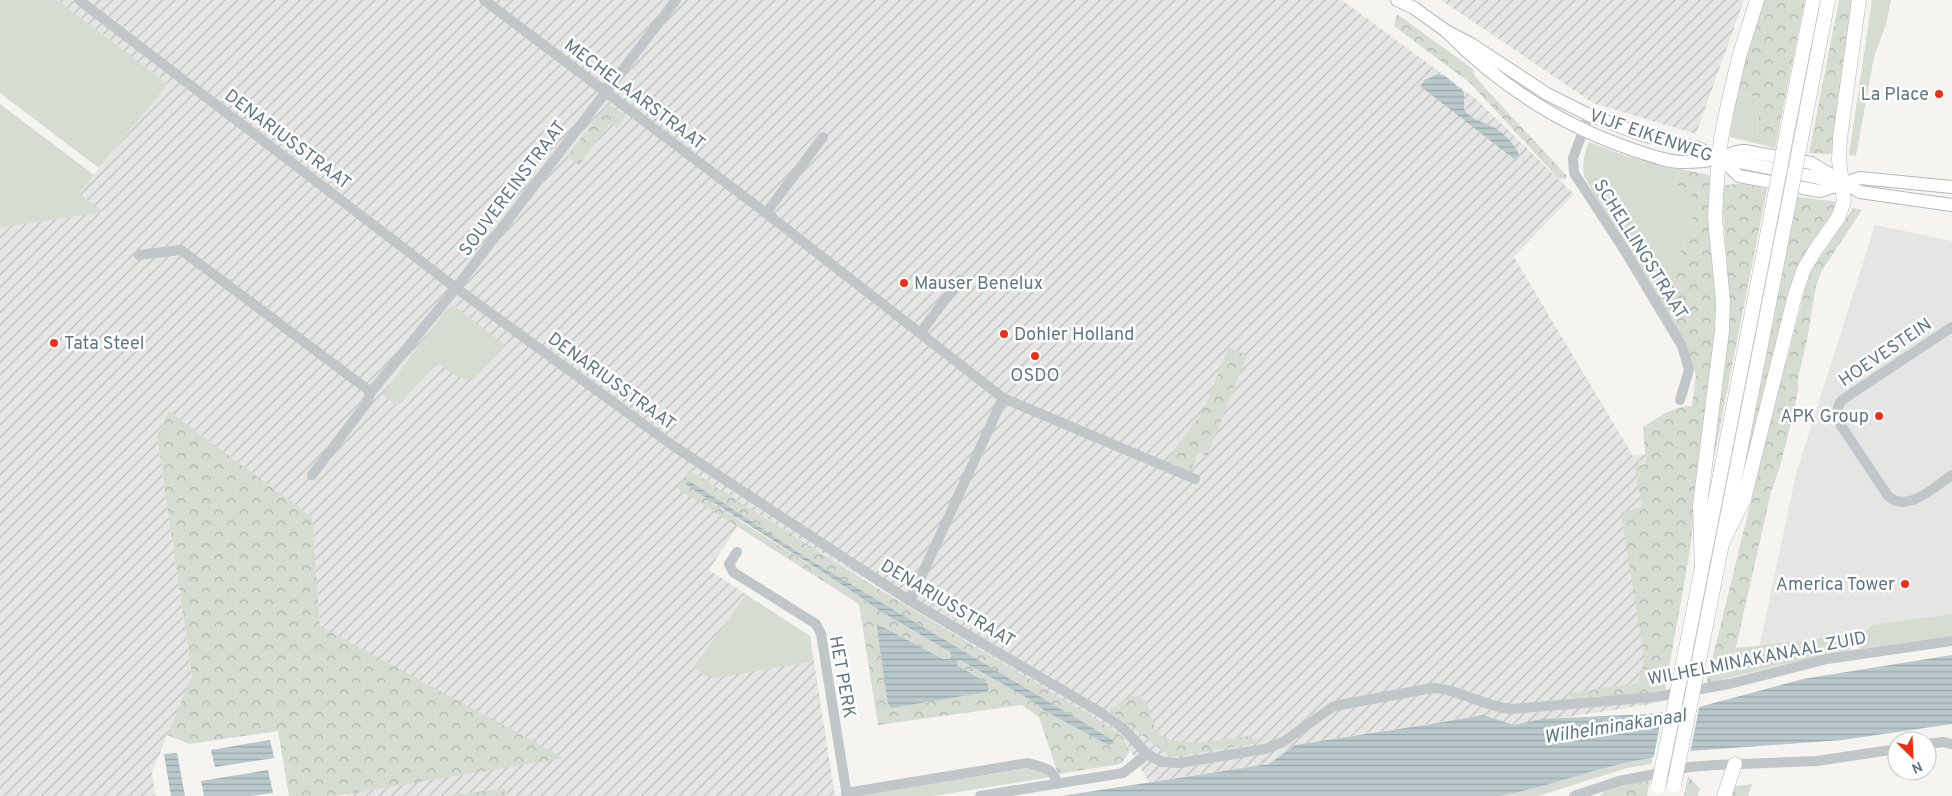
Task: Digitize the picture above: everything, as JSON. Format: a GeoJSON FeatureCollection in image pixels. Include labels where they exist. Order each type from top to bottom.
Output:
{"type":"FeatureCollection","features":[{"type":"Feature","properties":{"kind":"highway"},"geometry":{"type":"LineString","coordinates":[[1702,568],[1700,506],[1722,331],[1723,301],[1715,218],[1721,139],[1737,64],[1757,0]]}},
{"type":"Feature","properties":{"kind":"highway"},"geometry":{"type":"LineString","coordinates":[[1657,792],[1814,0]]}},
{"type":"Feature","properties":{"kind":"highway"},"geometry":{"type":"LineString","coordinates":[[1673,790],[1828,0]]}},
{"type":"Feature","properties":{"kind":"highway"},"geometry":{"type":"LineString","coordinates":[[1722,543],[1744,499],[1795,295],[1804,269],[1838,218],[1844,201],[1839,160],[1840,138],[1859,0]]}},
{"type":"Feature","properties":{"kind":"highway"},"geometry":{"type":"LineString","coordinates":[[1724,796],[1735,764]]}},
{"type":"Feature","properties":{"kind":"main road","name":"VIJF EIKENWEG"},"geometry":{"type":"LineString","coordinates":[[1397,0],[1411,4],[1536,106],[1583,131],[1614,144],[1649,155],[1681,162],[1720,158]]}},
{"type":"Feature","properties":{"kind":"main road","name":"VIJF EIKENWEG"},"geometry":{"type":"LineString","coordinates":[[1446,31],[1471,44],[1513,74],[1547,94],[1589,115],[1643,135],[1698,148],[1720,158]]}},
{"type":"Feature","properties":{"kind":"main road"},"geometry":{"type":"LineString","coordinates":[[1952,187],[1860,178],[1842,182],[1820,191],[1739,176],[1720,158],[1741,150],[1811,163],[1842,182],[1860,192],[1952,205]]}},
{"type":"Feature","properties":{"kind":"street","name":"DENARIUSSTRAAT"},"geometry":{"type":"LineString","coordinates":[[79,0],[456,288],[672,445],[910,601],[1100,712],[1123,728],[1147,754]]}},
{"type":"Feature","properties":{"kind":"street","name":"MECHELAARSTRAAT"},"geometry":{"type":"LineString","coordinates":[[484,0],[766,213],[1002,398],[1196,479]]}},
{"type":"Feature","properties":{"kind":"street","name":"SOUVEREINSTRAAT"},"geometry":{"type":"LineString","coordinates":[[312,475],[366,404],[371,392],[456,288],[676,0]]}},
{"type":"Feature","properties":{"kind":"street","name":"SCHELLINGSTRAAT"},"geometry":{"type":"LineString","coordinates":[[1589,115],[1573,158],[1574,174],[1626,251],[1682,346],[1689,370],[1680,400]]}},
{"type":"Feature","properties":{"kind":"street"},"geometry":{"type":"LineString","coordinates":[[766,213],[823,137]]}},
{"type":"Feature","properties":{"kind":"street"},"geometry":{"type":"LineString","coordinates":[[139,256],[181,250],[371,392]]}},
{"type":"Feature","properties":{"kind":"street"},"geometry":{"type":"LineString","coordinates":[[920,333],[960,280]]}},
{"type":"Feature","properties":{"kind":"street","name":"HOEVESTEIN"},"geometry":{"type":"LineString","coordinates":[[1952,327],[1842,400],[1839,403],[1837,413],[1840,424],[1893,501],[1907,502],[1913,500],[1952,475]]}},
{"type":"Feature","properties":{"kind":"street"},"geometry":{"type":"LineString","coordinates":[[910,601],[1002,398]]}},
{"type":"Feature","properties":{"kind":"street","name":"HET PERK"},"geometry":{"type":"LineString","coordinates":[[736,552],[729,564],[733,572],[816,624],[821,634],[847,795]]}},
{"type":"Feature","properties":{"kind":"street","name":"WILHELMINAKANAAL ZUID"},"geometry":{"type":"LineString","coordinates":[[1147,754],[1162,762],[1172,763],[1265,749],[1283,742],[1334,706],[1432,688],[1447,690],[1498,707],[1512,709],[1655,697],[1729,684],[1827,659],[1952,641]]}},
{"type":"Feature","properties":{"kind":"street"},"geometry":{"type":"LineString","coordinates":[[1937,743],[1952,744]]}},
{"type":"Feature","properties":{"kind":"street"},"geometry":{"type":"LineString","coordinates":[[1578,795],[1619,781],[1698,766],[1817,760],[1887,750]]}},
{"type":"Feature","properties":{"kind":"street"},"geometry":{"type":"LineString","coordinates":[[980,796],[1123,773],[1147,754]]}},
{"type":"Feature","properties":{"kind":"street"},"geometry":{"type":"LineString","coordinates":[[847,795],[1028,763],[1052,771],[1056,776],[1057,784]]}},
{"type":"Feature","properties":{"kind":"shaded area"},"geometry":{"type":"Polygon","coordinates":[[[57,0],[1342,0],[1476,99],[1574,194],[1514,257],[1633,456],[1674,450],[1648,679],[1652,704],[1514,725],[1483,715],[1295,745],[1269,764],[1149,782],[1122,736],[749,508],[709,570],[810,636],[835,796],[506,796],[504,788],[447,796],[347,796],[320,626],[312,517],[169,411],[157,437],[192,677],[152,772],[155,796],[0,796],[0,228],[102,212],[79,193],[168,84],[57,0]]]}},
{"type":"Feature","properties":{"kind":"shaded area"},"geometry":{"type":"Polygon","coordinates":[[[1441,0],[1744,0],[1696,134],[1593,103],[1441,0]]]}},
{"type":"Feature","properties":{"kind":"shaded area"},"geometry":{"type":"Polygon","coordinates":[[[1875,225],[1952,241],[1952,617],[1758,653],[1796,474],[1875,225]]]}},
{"type":"Feature","properties":{"kind":"green space"},"geometry":{"type":"Polygon","coordinates":[[[0,0],[57,0],[168,84],[99,168],[0,93],[0,0]]]}},
{"type":"Feature","properties":{"kind":"green space"},"geometry":{"type":"Polygon","coordinates":[[[1762,0],[1805,0],[1775,149],[1761,144],[1759,138],[1758,121],[1763,98],[1737,93],[1762,0]]]}},
{"type":"Feature","properties":{"kind":"green space"},"geometry":{"type":"Polygon","coordinates":[[[1839,0],[1855,0],[1833,154],[1809,153],[1839,0]]]}},
{"type":"Feature","properties":{"kind":"green space"},"geometry":{"type":"Polygon","coordinates":[[[1872,0],[1891,0],[1886,24],[1874,57],[1856,156],[1849,155],[1872,0]]]}},
{"type":"Feature","properties":{"kind":"green space"},"geometry":{"type":"Polygon","coordinates":[[[1397,14],[1473,69],[1475,76],[1488,91],[1567,176],[1565,179],[1558,178],[1470,83],[1394,26],[1397,14]]]}},
{"type":"Feature","properties":{"kind":"green space"},"geometry":{"type":"Polygon","coordinates":[[[1737,93],[1763,98],[1758,121],[1758,133],[1761,144],[1767,146],[1730,137],[1737,93]]]}},
{"type":"Feature","properties":{"kind":"green space"},"geometry":{"type":"Polygon","coordinates":[[[0,104],[94,175],[79,193],[103,212],[0,228],[0,104]]]}},
{"type":"Feature","properties":{"kind":"green space"},"geometry":{"type":"Polygon","coordinates":[[[611,106],[626,115],[617,128],[610,123],[579,165],[567,156],[606,107],[611,106]]]}},
{"type":"Feature","properties":{"kind":"green space"},"geometry":{"type":"Polygon","coordinates":[[[1589,142],[1626,156],[1680,169],[1674,183],[1694,199],[1693,215],[1674,268],[1668,275],[1646,286],[1584,176],[1584,159],[1589,142]]]}},
{"type":"Feature","properties":{"kind":"green space"},"geometry":{"type":"Polygon","coordinates":[[[1680,169],[1709,175],[1712,178],[1718,320],[1689,556],[1665,690],[1623,697],[1573,698],[1566,694],[1638,683],[1643,666],[1644,656],[1621,513],[1642,507],[1635,467],[1646,464],[1643,427],[1673,410],[1692,406],[1696,374],[1646,286],[1668,275],[1674,268],[1693,215],[1694,199],[1686,191],[1674,184],[1680,169]]]}},
{"type":"Feature","properties":{"kind":"green space"},"geometry":{"type":"Polygon","coordinates":[[[1743,184],[1767,189],[1707,493],[1730,311],[1721,185],[1743,184]]]}},
{"type":"Feature","properties":{"kind":"green space"},"geometry":{"type":"Polygon","coordinates":[[[1797,197],[1839,202],[1830,221],[1807,250],[1802,260],[1748,459],[1745,459],[1797,197]]]}},
{"type":"Feature","properties":{"kind":"green space"},"geometry":{"type":"Polygon","coordinates":[[[1853,208],[1862,210],[1822,270],[1816,286],[1807,340],[1798,378],[1798,390],[1793,415],[1780,467],[1771,492],[1729,678],[1706,684],[1809,274],[1853,208]]]}},
{"type":"Feature","properties":{"kind":"green space"},"geometry":{"type":"Polygon","coordinates":[[[453,305],[505,345],[473,380],[459,378],[437,363],[398,406],[382,395],[446,310],[453,305]]]}},
{"type":"Feature","properties":{"kind":"green space"},"geometry":{"type":"Polygon","coordinates":[[[1228,347],[1247,355],[1207,456],[1198,452],[1190,474],[1165,463],[1205,408],[1228,347]]]}},
{"type":"Feature","properties":{"kind":"green space"},"geometry":{"type":"Polygon","coordinates":[[[169,411],[312,517],[320,626],[564,758],[336,796],[289,796],[278,731],[189,744],[167,735],[192,676],[157,437],[169,411]]]}},
{"type":"Feature","properties":{"kind":"green space"},"geometry":{"type":"Polygon","coordinates":[[[689,470],[874,586],[1098,720],[1122,736],[1130,751],[1121,764],[1058,774],[1039,717],[1022,705],[878,725],[859,604],[677,488],[689,470]],[[691,482],[716,506],[847,588],[880,611],[950,652],[951,657],[949,659],[943,659],[877,623],[889,706],[987,683],[957,665],[957,661],[960,660],[1029,699],[1045,711],[1108,745],[1113,745],[1113,740],[807,558],[691,482]]]}},
{"type":"Feature","properties":{"kind":"green space"},"geometry":{"type":"Polygon","coordinates":[[[746,595],[810,636],[813,661],[712,679],[693,668],[746,595]]]}},
{"type":"Feature","properties":{"kind":"green space"},"geometry":{"type":"Polygon","coordinates":[[[1952,614],[1952,636],[1859,649],[1858,635],[1873,625],[1952,614]]]}},
{"type":"Feature","properties":{"kind":"green space"},"geometry":{"type":"Polygon","coordinates":[[[1848,635],[1850,637],[1850,650],[1729,678],[1736,648],[1848,635]]]}},
{"type":"Feature","properties":{"kind":"green space"},"geometry":{"type":"Polygon","coordinates":[[[1131,696],[1141,696],[1148,706],[1155,728],[1162,736],[1174,741],[1197,743],[1247,736],[1260,743],[1171,757],[1109,710],[1131,696]]]}},
{"type":"Feature","properties":{"kind":"green space"},"geometry":{"type":"Polygon","coordinates":[[[1652,758],[1652,764],[1627,768],[1538,796],[1499,796],[1633,761],[1652,758]]]}},
{"type":"Feature","properties":{"kind":"green space"},"geometry":{"type":"Polygon","coordinates":[[[1032,768],[1050,772],[1051,777],[934,796],[855,796],[1032,768]]]}},
{"type":"Feature","properties":{"kind":"green space"},"geometry":{"type":"Polygon","coordinates":[[[1688,776],[1700,789],[1698,796],[1684,796],[1688,776]]]}},
{"type":"Feature","properties":{"kind":"green space"},"geometry":{"type":"Polygon","coordinates":[[[1650,780],[1647,796],[1624,796],[1627,783],[1650,780]]]}},
{"type":"Feature","properties":{"kind":"green space"},"geometry":{"type":"Polygon","coordinates":[[[1627,783],[1624,796],[1600,796],[1607,789],[1627,783]]]}},
{"type":"Feature","properties":{"kind":"green space"},"geometry":{"type":"Polygon","coordinates":[[[1752,784],[1748,796],[1727,796],[1730,787],[1752,784]]]}},
{"type":"Feature","properties":{"kind":"green space"},"geometry":{"type":"Polygon","coordinates":[[[504,788],[506,796],[447,796],[504,788]]]}},
{"type":"Feature","properties":{"kind":"water"},"geometry":{"type":"Polygon","coordinates":[[[1438,74],[1445,76],[1464,92],[1464,110],[1467,114],[1502,133],[1519,155],[1514,159],[1420,86],[1425,80],[1438,74]]]}},
{"type":"Feature","properties":{"kind":"water"},"geometry":{"type":"Polygon","coordinates":[[[687,481],[807,558],[1113,740],[1114,744],[1108,745],[1045,711],[1029,699],[960,660],[957,661],[957,665],[987,683],[989,689],[987,692],[891,708],[888,704],[876,623],[943,659],[951,657],[950,652],[880,611],[688,486],[686,484],[687,481]]]}},
{"type":"Feature","properties":{"kind":"water","name":"Wilhelminakanaal"},"geometry":{"type":"Polygon","coordinates":[[[1952,655],[1952,724],[1904,731],[1887,731],[1887,733],[1842,740],[1690,751],[1654,756],[1499,796],[1061,796],[1269,764],[1295,745],[1483,715],[1514,725],[1542,719],[1648,714],[1699,707],[1803,679],[1952,655]]]}},
{"type":"Feature","properties":{"kind":"water"},"geometry":{"type":"Polygon","coordinates":[[[270,740],[274,758],[215,767],[211,750],[270,740]]]}},
{"type":"Feature","properties":{"kind":"water"},"geometry":{"type":"Polygon","coordinates":[[[177,753],[185,796],[171,796],[164,754],[177,753]]]}},
{"type":"Feature","properties":{"kind":"water"},"geometry":{"type":"Polygon","coordinates":[[[268,770],[273,793],[251,796],[204,796],[201,781],[268,770]]]}},
{"type":"Feature","properties":{"kind":"pier"},"geometry":{"type":"Polygon","coordinates":[[[1700,703],[1690,754],[1655,758],[1653,761],[1663,709],[1698,705],[1700,703]]]}},
{"type":"Feature","properties":{"kind":"place","name":"La Place"},"geometry":{"type":"Point","coordinates":[1939,94]}},
{"type":"Feature","properties":{"kind":"place","name":"Mauser Benelux"},"geometry":{"type":"Point","coordinates":[904,283]}},
{"type":"Feature","properties":{"kind":"place","name":"Dohler Holland"},"geometry":{"type":"Point","coordinates":[1004,334]}},
{"type":"Feature","properties":{"kind":"place","name":"Tata Steel"},"geometry":{"type":"Point","coordinates":[54,343]}},
{"type":"Feature","properties":{"kind":"place","name":"OSDO"},"geometry":{"type":"Point","coordinates":[1035,356]}},
{"type":"Feature","properties":{"kind":"place","name":"APK Group"},"geometry":{"type":"Point","coordinates":[1879,416]}},
{"type":"Feature","properties":{"kind":"place","name":"America Tower"},"geometry":{"type":"Point","coordinates":[1905,584]}}]}
